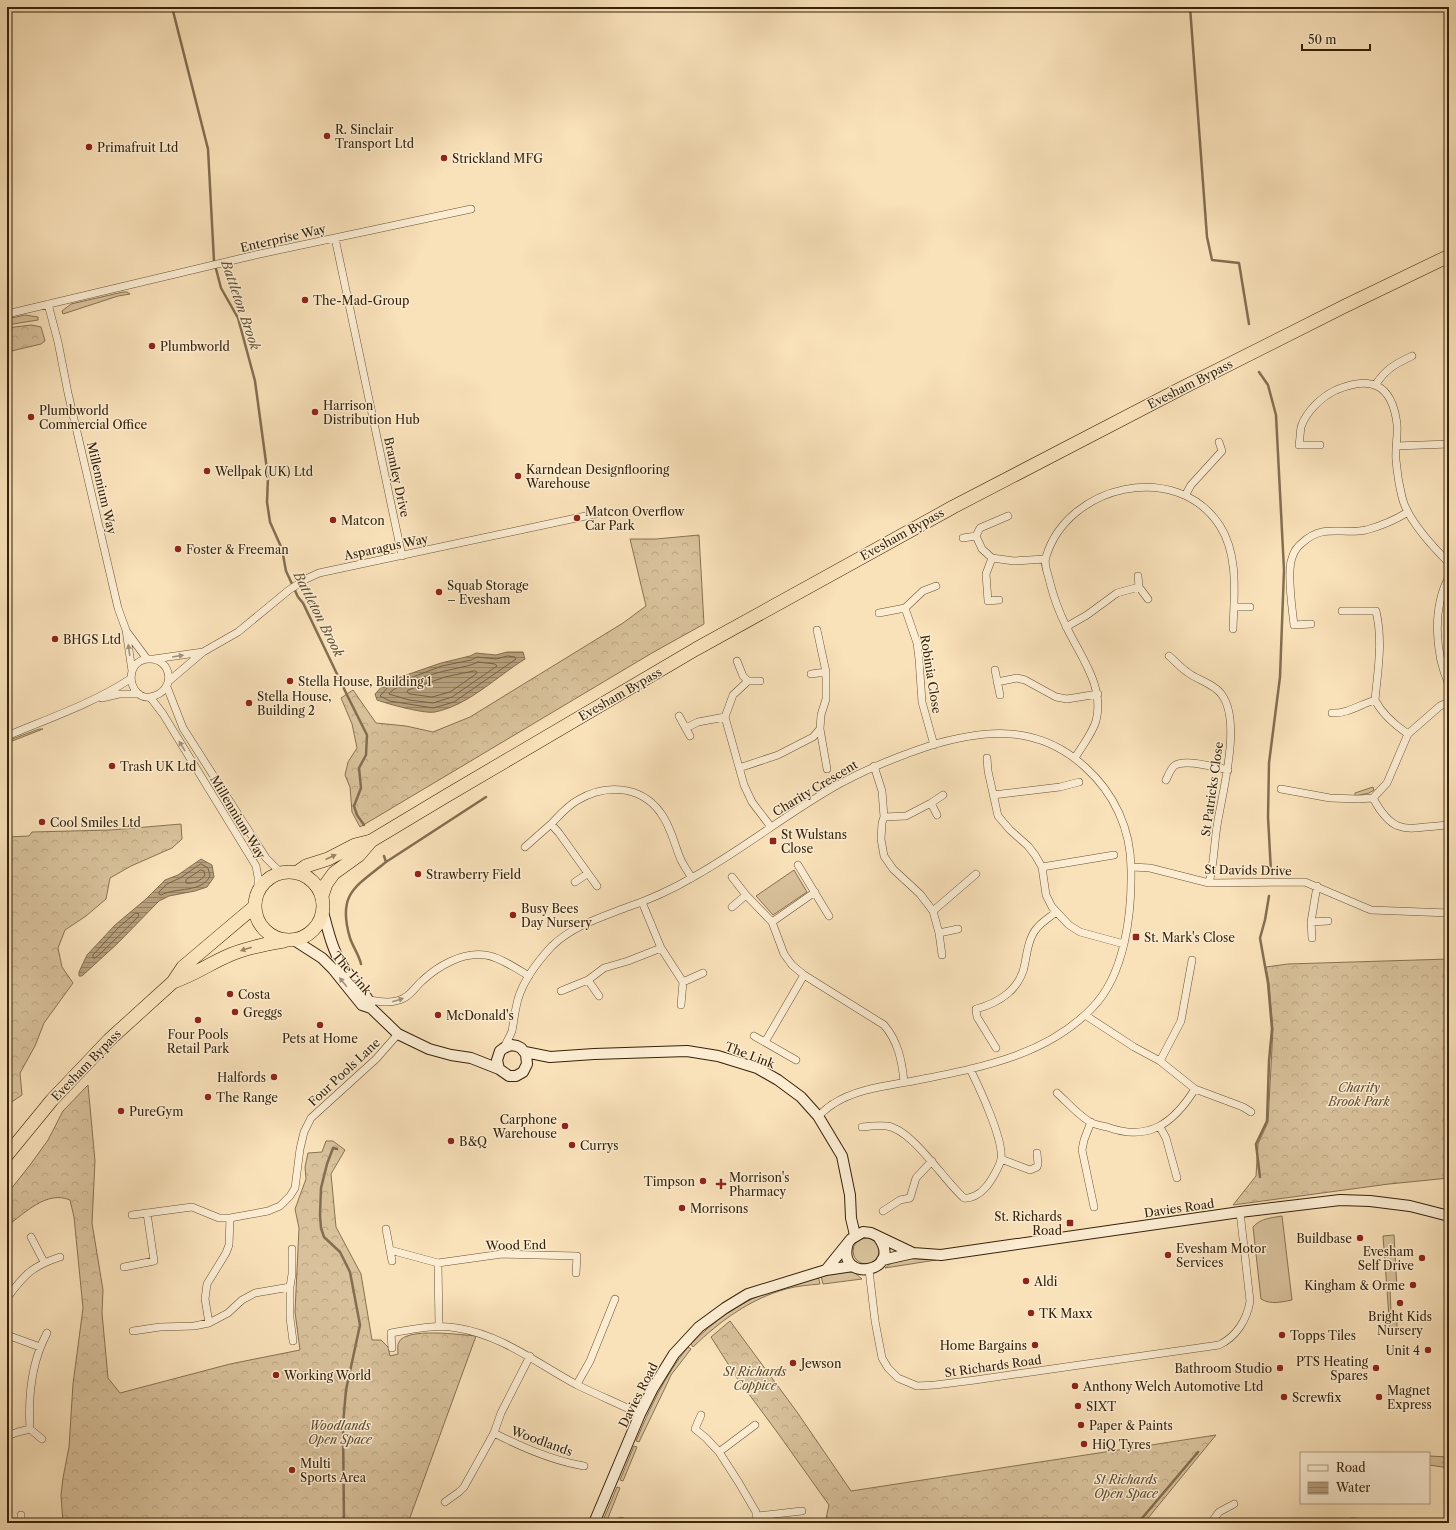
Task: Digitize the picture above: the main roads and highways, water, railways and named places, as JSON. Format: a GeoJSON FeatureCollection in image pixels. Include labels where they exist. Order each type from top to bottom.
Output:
{"type":"FeatureCollection","features":[{"type":"Feature","properties":{"kind":"highway","name":"Evesham Bypass"},"geometry":{"type":"LineString","coordinates":[[322,896],[326,884],[334,873],[359,855],[372,842],[446,796],[696,649],[901,535],[1182,388],[1345,306],[1449,256]]}},
{"type":"Feature","properties":{"kind":"highway","name":"Evesham Bypass"},"geometry":{"type":"LineString","coordinates":[[296,873],[306,866],[328,859],[355,845],[372,842]]}},
{"type":"Feature","properties":{"kind":"highway"},"geometry":{"type":"LineString","coordinates":[[281,873],[296,873],[305,876],[314,883],[322,896],[323,912],[320,921],[311,933],[302,938],[289,940],[274,937],[265,932],[255,915],[254,907],[258,890],[264,882],[272,876],[281,873]]}},
{"type":"Feature","properties":{"kind":"highway","name":"Evesham Bypass"},"geometry":{"type":"LineString","coordinates":[[7,1155],[52,1100],[78,1072],[141,1009],[173,982],[183,967],[254,907]]}},
{"type":"Feature","properties":{"kind":"highway","name":"Evesham Bypass"},"geometry":{"type":"LineString","coordinates":[[173,982],[188,977],[233,953],[256,946],[289,940]]}},
{"type":"Feature","properties":{"kind":"water"},"geometry":{"type":"Polygon","coordinates":[[[507,652],[523,652],[525,659],[471,697],[447,708],[435,712],[423,712],[377,700],[375,694],[386,682],[441,663],[470,656],[476,653],[496,655],[507,652]]]}},
{"type":"Feature","properties":{"kind":"water"},"geometry":{"type":"Polygon","coordinates":[[[201,859],[212,865],[214,877],[207,887],[169,896],[159,901],[118,943],[82,976],[79,976],[79,972],[87,955],[115,925],[146,899],[165,880],[178,875],[201,859]]]}},
{"type":"Feature","properties":{"kind":"waterway","name":"Battleton Brook"},"geometry":{"type":"LineString","coordinates":[[172,7],[208,149],[214,261],[221,288],[238,318],[255,381],[268,477],[267,502],[270,522],[282,549],[286,571],[367,735],[366,755],[359,768],[361,788],[354,806],[357,815],[364,825]]}},
{"type":"Feature","properties":{"kind":"waterway"},"geometry":{"type":"LineString","coordinates":[[1190,7],[1207,237],[1212,260],[1239,263],[1249,324]]}},
{"type":"Feature","properties":{"kind":"waterway"},"geometry":{"type":"LineString","coordinates":[[1259,372],[1268,385],[1276,415],[1284,570],[1280,677],[1269,763],[1268,817],[1271,872]]}},
{"type":"Feature","properties":{"kind":"waterway"},"geometry":{"type":"LineString","coordinates":[[386,862],[486,797]]}},
{"type":"Feature","properties":{"kind":"waterway","name":"Battleton Brook"},"geometry":{"type":"LineString","coordinates":[[361,964],[350,938],[346,911],[348,901],[358,885],[386,862],[384,856]]}},
{"type":"Feature","properties":{"kind":"waterway"},"geometry":{"type":"LineString","coordinates":[[1260,1177],[1256,1144],[1267,1121],[1269,1061],[1272,1029],[1268,983],[1260,938],[1269,896]]}},
{"type":"Feature","properties":{"kind":"waterway"},"geometry":{"type":"LineString","coordinates":[[337,1149],[333,1148],[321,1188],[321,1228],[324,1237],[340,1252],[350,1272],[360,1325],[346,1390],[343,1424],[344,1523]]}},
{"type":"Feature","properties":{"kind":"waterway"},"geometry":{"type":"LineString","coordinates":[[1138,1523],[1198,1452]]}},
{"type":"Feature","properties":{"kind":"place","name":"R. Sinclair Transport Ltd"},"geometry":{"type":"Point","coordinates":[327,136]}},
{"type":"Feature","properties":{"kind":"place","name":"Primafruit Ltd"},"geometry":{"type":"Point","coordinates":[89,147]}},
{"type":"Feature","properties":{"kind":"place","name":"Strickland MFG"},"geometry":{"type":"Point","coordinates":[444,158]}},
{"type":"Feature","properties":{"kind":"place","name":"The-Mad-Group"},"geometry":{"type":"Point","coordinates":[305,300]}},
{"type":"Feature","properties":{"kind":"place","name":"Plumbworld"},"geometry":{"type":"Point","coordinates":[152,346]}},
{"type":"Feature","properties":{"kind":"place","name":"Harrison Distribution Hub"},"geometry":{"type":"Point","coordinates":[315,412]}},
{"type":"Feature","properties":{"kind":"place","name":"Plumbworld Commercial Office"},"geometry":{"type":"Point","coordinates":[31,417]}},
{"type":"Feature","properties":{"kind":"place","name":"Wellpak (UK) Ltd"},"geometry":{"type":"Point","coordinates":[207,471]}},
{"type":"Feature","properties":{"kind":"place","name":"Karndean Designflooring Warehouse"},"geometry":{"type":"Point","coordinates":[518,476]}},
{"type":"Feature","properties":{"kind":"place","name":"Matcon Overflow Car Park"},"geometry":{"type":"Point","coordinates":[577,518]}},
{"type":"Feature","properties":{"kind":"place","name":"Matcon"},"geometry":{"type":"Point","coordinates":[333,520]}},
{"type":"Feature","properties":{"kind":"place","name":"Foster & Freeman"},"geometry":{"type":"Point","coordinates":[178,549]}},
{"type":"Feature","properties":{"kind":"place","name":"Squab Storage – Evesham"},"geometry":{"type":"Point","coordinates":[439,592]}},
{"type":"Feature","properties":{"kind":"place","name":"BHGS Ltd"},"geometry":{"type":"Point","coordinates":[55,639]}},
{"type":"Feature","properties":{"kind":"place","name":"Stella House, Building 1"},"geometry":{"type":"Point","coordinates":[290,681]}},
{"type":"Feature","properties":{"kind":"place","name":"Stella House, Building 2"},"geometry":{"type":"Point","coordinates":[249,703]}},
{"type":"Feature","properties":{"kind":"place","name":"Trash UK Ltd"},"geometry":{"type":"Point","coordinates":[112,766]}},
{"type":"Feature","properties":{"kind":"place","name":"Cool Smiles Ltd"},"geometry":{"type":"Point","coordinates":[42,822]}},
{"type":"Feature","properties":{"kind":"place","name":"St Wulstans Close"},"geometry":{"type":"Point","coordinates":[773,841]}},
{"type":"Feature","properties":{"kind":"place","name":"Strawberry Field"},"geometry":{"type":"Point","coordinates":[418,874]}},
{"type":"Feature","properties":{"kind":"place","name":"Busy Bees Day Nursery"},"geometry":{"type":"Point","coordinates":[513,915]}},
{"type":"Feature","properties":{"kind":"place","name":"St. Mark's Close"},"geometry":{"type":"Point","coordinates":[1136,937]}},
{"type":"Feature","properties":{"kind":"place","name":"Costa"},"geometry":{"type":"Point","coordinates":[230,994]}},
{"type":"Feature","properties":{"kind":"place","name":"Greggs"},"geometry":{"type":"Point","coordinates":[235,1012]}},
{"type":"Feature","properties":{"kind":"place","name":"McDonald's"},"geometry":{"type":"Point","coordinates":[438,1015]}},
{"type":"Feature","properties":{"kind":"place","name":"Four Pools Retail Park"},"geometry":{"type":"Point","coordinates":[198,1020]}},
{"type":"Feature","properties":{"kind":"place","name":"Pets at Home"},"geometry":{"type":"Point","coordinates":[320,1025]}},
{"type":"Feature","properties":{"kind":"place","name":"Halfords"},"geometry":{"type":"Point","coordinates":[274,1077]}},
{"type":"Feature","properties":{"kind":"place","name":"The Range"},"geometry":{"type":"Point","coordinates":[208,1097]}},
{"type":"Feature","properties":{"kind":"place","name":"PureGym"},"geometry":{"type":"Point","coordinates":[121,1111]}},
{"type":"Feature","properties":{"kind":"place","name":"Carphone Warehouse"},"geometry":{"type":"Point","coordinates":[565,1126]}},
{"type":"Feature","properties":{"kind":"place","name":"B&Q"},"geometry":{"type":"Point","coordinates":[451,1141]}},
{"type":"Feature","properties":{"kind":"place","name":"Currys"},"geometry":{"type":"Point","coordinates":[572,1145]}},
{"type":"Feature","properties":{"kind":"place","name":"Timpson"},"geometry":{"type":"Point","coordinates":[703,1181]}},
{"type":"Feature","properties":{"kind":"place","name":"Morrison's Pharmacy"},"geometry":{"type":"Point","coordinates":[721,1184]}},
{"type":"Feature","properties":{"kind":"place","name":"Morrisons"},"geometry":{"type":"Point","coordinates":[682,1208]}},
{"type":"Feature","properties":{"kind":"place","name":"St. Richards Road"},"geometry":{"type":"Point","coordinates":[1070,1223]}},
{"type":"Feature","properties":{"kind":"place","name":"Buildbase"},"geometry":{"type":"Point","coordinates":[1360,1238]}},
{"type":"Feature","properties":{"kind":"place","name":"Evesham Motor Services"},"geometry":{"type":"Point","coordinates":[1168,1255]}},
{"type":"Feature","properties":{"kind":"place","name":"Evesham Self Drive"},"geometry":{"type":"Point","coordinates":[1422,1258]}},
{"type":"Feature","properties":{"kind":"place","name":"Aldi"},"geometry":{"type":"Point","coordinates":[1026,1281]}},
{"type":"Feature","properties":{"kind":"place","name":"Kingham & Orme"},"geometry":{"type":"Point","coordinates":[1413,1285]}},
{"type":"Feature","properties":{"kind":"place","name":"Bright Kids Nursery"},"geometry":{"type":"Point","coordinates":[1400,1303]}},
{"type":"Feature","properties":{"kind":"place","name":"TK Maxx"},"geometry":{"type":"Point","coordinates":[1031,1313]}},
{"type":"Feature","properties":{"kind":"place","name":"Topps Tiles"},"geometry":{"type":"Point","coordinates":[1282,1335]}},
{"type":"Feature","properties":{"kind":"place","name":"Home Bargains"},"geometry":{"type":"Point","coordinates":[1035,1345]}},
{"type":"Feature","properties":{"kind":"place","name":"Unit 4"},"geometry":{"type":"Point","coordinates":[1428,1350]}},
{"type":"Feature","properties":{"kind":"place","name":"Jewson"},"geometry":{"type":"Point","coordinates":[793,1363]}},
{"type":"Feature","properties":{"kind":"place","name":"Bathroom Studio"},"geometry":{"type":"Point","coordinates":[1280,1368]}},
{"type":"Feature","properties":{"kind":"place","name":"PTS Heating Spares"},"geometry":{"type":"Point","coordinates":[1376,1368]}},
{"type":"Feature","properties":{"kind":"place","name":"Working World"},"geometry":{"type":"Point","coordinates":[276,1375]}},
{"type":"Feature","properties":{"kind":"place","name":"Anthony Welch Automotive Ltd"},"geometry":{"type":"Point","coordinates":[1075,1386]}},
{"type":"Feature","properties":{"kind":"place","name":"Screwfix"},"geometry":{"type":"Point","coordinates":[1284,1397]}},
{"type":"Feature","properties":{"kind":"place","name":"Magnet Express"},"geometry":{"type":"Point","coordinates":[1379,1397]}},
{"type":"Feature","properties":{"kind":"place","name":"SIXT"},"geometry":{"type":"Point","coordinates":[1078,1406]}},
{"type":"Feature","properties":{"kind":"place","name":"Paper & Paints"},"geometry":{"type":"Point","coordinates":[1081,1425]}},
{"type":"Feature","properties":{"kind":"place","name":"HiQ Tyres"},"geometry":{"type":"Point","coordinates":[1084,1444]}},
{"type":"Feature","properties":{"kind":"place","name":"Multi Sports Area"},"geometry":{"type":"Point","coordinates":[292,1470]}},
{"type":"Feature","properties":{"kind":"park label","name":"Charity Brook Park"},"geometry":{"type":"Point","coordinates":[1359,1094]}},
{"type":"Feature","properties":{"kind":"park label","name":"St Richards Coppice"},"geometry":{"type":"Point","coordinates":[755,1378]}},
{"type":"Feature","properties":{"kind":"park label","name":"Woodlands Open Space"},"geometry":{"type":"Point","coordinates":[340,1432]}},
{"type":"Feature","properties":{"kind":"park label","name":"St Richards Open Space"},"geometry":{"type":"Point","coordinates":[1126,1486]}}]}
